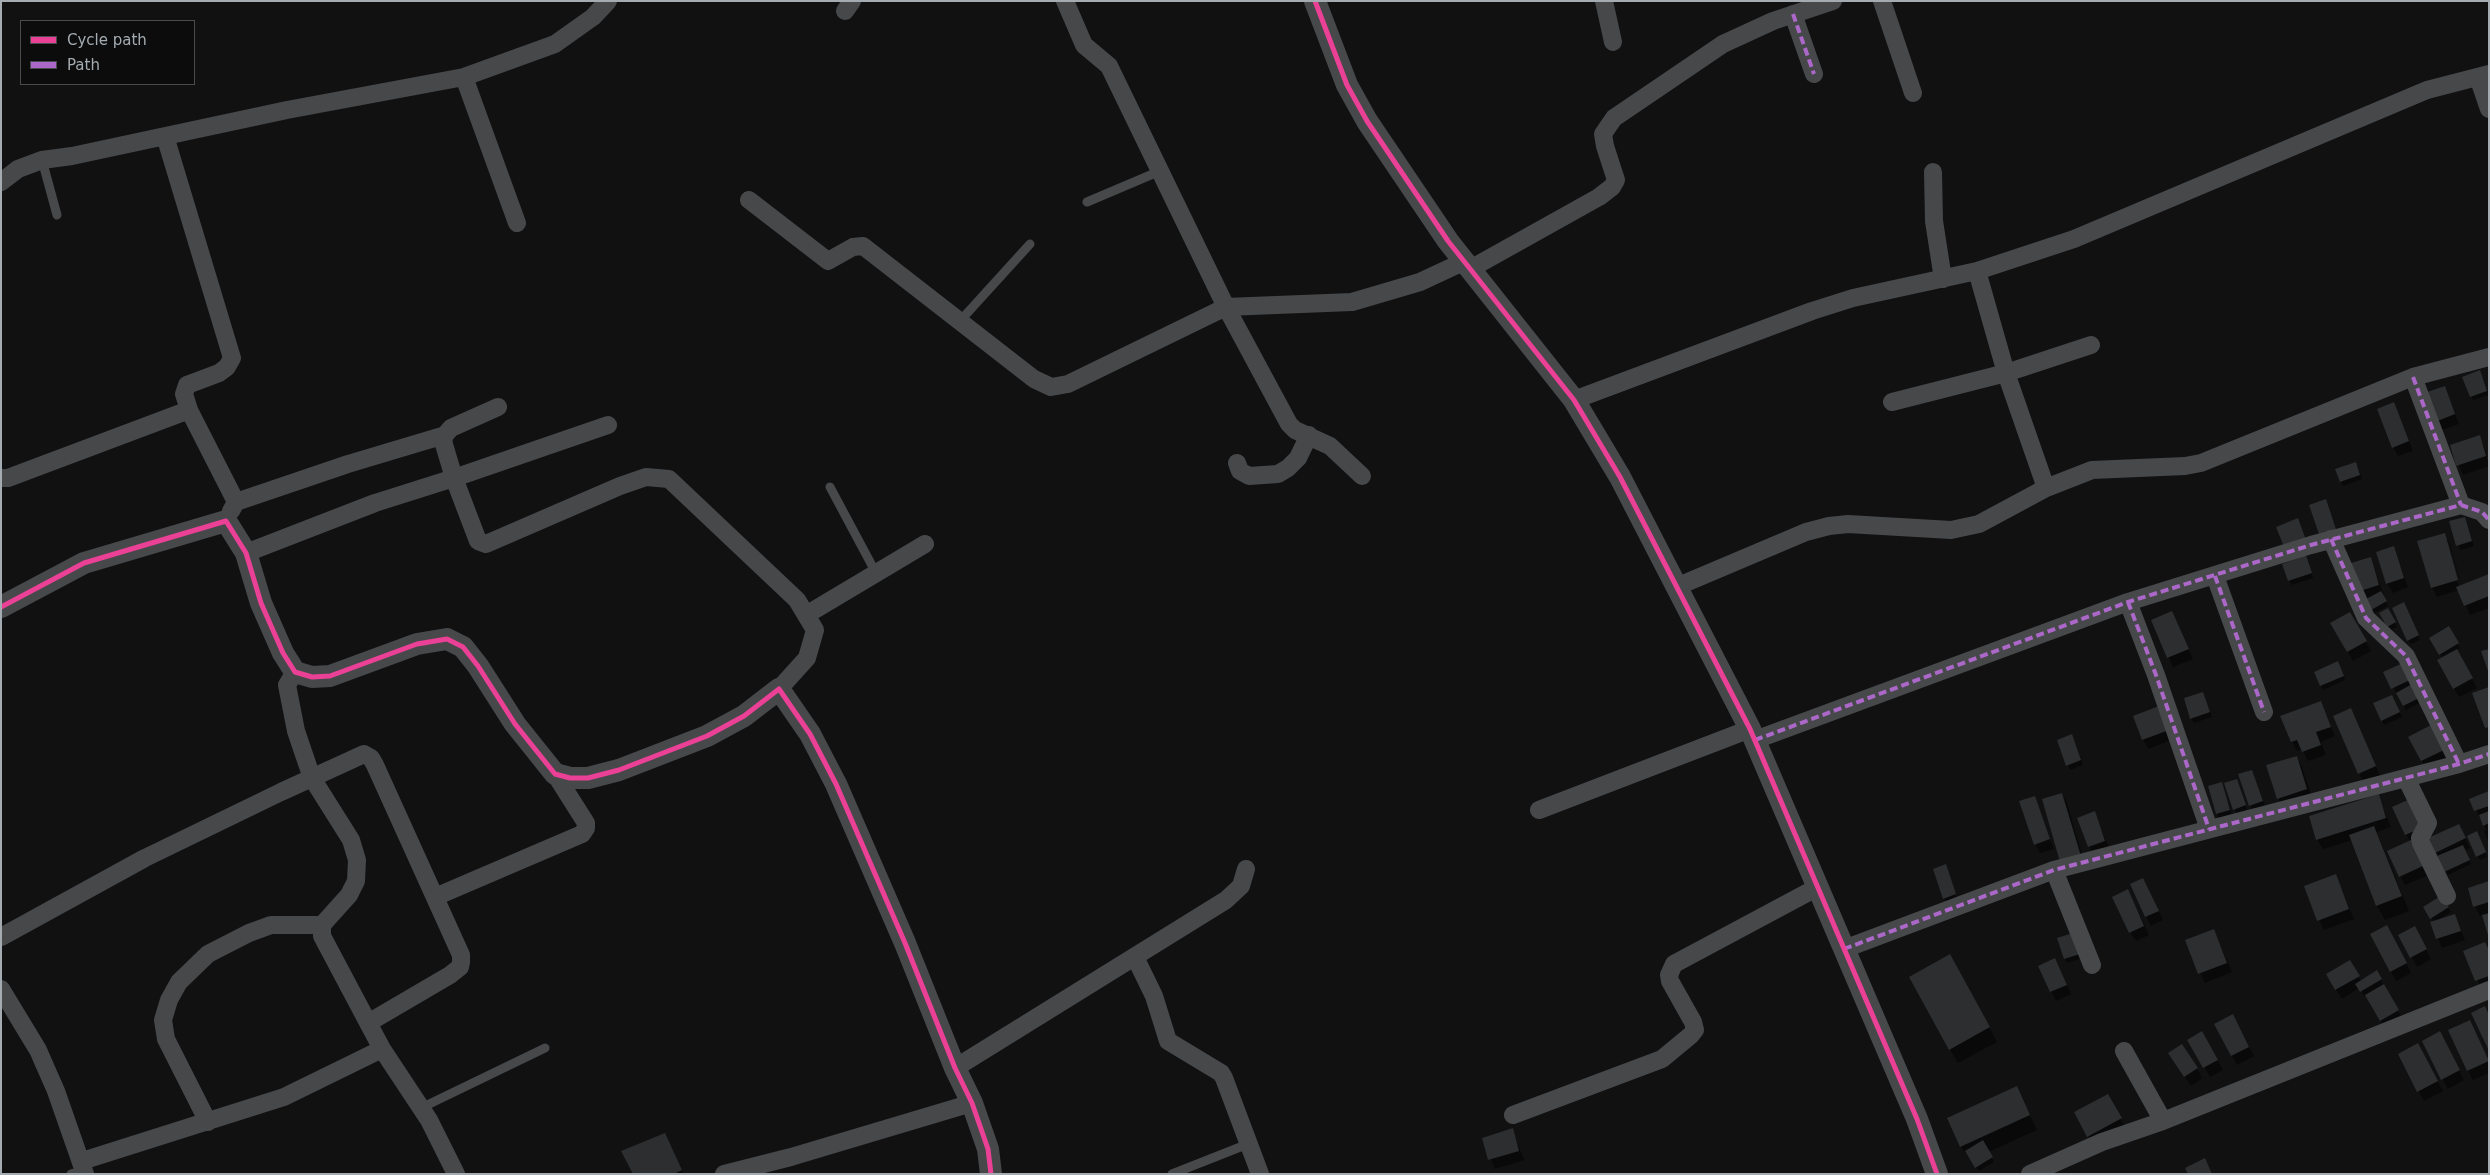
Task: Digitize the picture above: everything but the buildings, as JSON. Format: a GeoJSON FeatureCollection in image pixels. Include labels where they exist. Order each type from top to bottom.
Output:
{"type":"FeatureCollection","features":[{"type":"Feature","properties":{"kind":"street"},"geometry":{"type":"LineString","coordinates":[[1,182],[18,169],[42,160],[72,156],[287,110],[464,76],[555,44],[593,18],[608,1]]}},
{"type":"Feature","properties":{"kind":"street"},"geometry":{"type":"LineString","coordinates":[[1065,1],[1084,45],[1109,66],[1226,306],[1289,424],[1295,430],[1330,446],[1362,476]]}},
{"type":"Feature","properties":{"kind":"street"},"geometry":{"type":"LineString","coordinates":[[1315,1],[1347,85],[1367,121],[1416,195],[1468,265],[1574,400],[1620,477],[1752,734],[1917,1119],[1938,1174]]}},
{"type":"Feature","properties":{"kind":"street"},"geometry":{"type":"LineString","coordinates":[[1604,1],[1613,42]]}},
{"type":"Feature","properties":{"kind":"street"},"geometry":{"type":"LineString","coordinates":[[749,200],[828,261],[854,247],[863,246],[1034,379],[1051,387],[1068,384],[1226,306],[1352,302],[1420,282],[1468,265],[1598,197],[1612,187],[1616,180],[1605,146],[1604,134],[1614,118],[1723,44],[1793,14],[1833,1]]}},
{"type":"Feature","properties":{"kind":"street"},"geometry":{"type":"LineString","coordinates":[[1882,1],[1913,93]]}},
{"type":"Feature","properties":{"kind":"street"},"geometry":{"type":"LineString","coordinates":[[1793,14],[1814,74]]}},
{"type":"Feature","properties":{"kind":"street"},"geometry":{"type":"LineString","coordinates":[[1574,400],[1812,311],[1853,298],[1977,272],[2074,239],[2428,90],[2483,75],[2489,109]]}},
{"type":"Feature","properties":{"kind":"street"},"geometry":{"type":"LineString","coordinates":[[464,76],[517,223]]}},
{"type":"Feature","properties":{"kind":"street"},"geometry":{"type":"LineString","coordinates":[[165,136],[232,358],[227,367],[219,373],[187,385],[184,394],[231,512],[261,603],[283,654],[295,672],[312,676],[330,676],[416,644],[447,639],[463,647],[478,666],[515,724],[555,774],[586,823],[586,828],[582,834],[435,897]]}},
{"type":"Feature","properties":{"kind":"street"},"geometry":{"type":"LineString","coordinates":[[1933,172],[1934,221],[1943,279]]}},
{"type":"Feature","properties":{"kind":"street"},"geometry":{"type":"LineString","coordinates":[[1977,272],[2006,373],[2046,488]]}},
{"type":"Feature","properties":{"kind":"street"},"geometry":{"type":"LineString","coordinates":[[1892,402],[2006,373],[2091,346]]}},
{"type":"Feature","properties":{"kind":"street"},"geometry":{"type":"LineString","coordinates":[[1676,587],[1806,532],[1848,524],[1951,530],[1979,524],[2046,488],[2092,470],[2185,466],[2201,463],[2413,377],[2489,357]]}},
{"type":"Feature","properties":{"kind":"street"},"geometry":{"type":"LineString","coordinates":[[2413,377],[2461,505]]}},
{"type":"Feature","properties":{"kind":"street"},"geometry":{"type":"LineString","coordinates":[[498,408],[451,428],[443,441],[454,478],[478,541],[486,544],[620,486],[646,477],[668,479],[797,600],[815,630],[807,658],[779,689],[744,716],[707,736],[619,770],[588,778],[555,774]]}},
{"type":"Feature","properties":{"kind":"street"},"geometry":{"type":"LineString","coordinates":[[1,478],[8,478],[189,410]]}},
{"type":"Feature","properties":{"kind":"street"},"geometry":{"type":"LineString","coordinates":[[246,553],[375,503],[454,478],[608,424]]}},
{"type":"Feature","properties":{"kind":"street"},"geometry":{"type":"LineString","coordinates":[[1,608],[84,563],[231,512],[348,464],[445,435]]}},
{"type":"Feature","properties":{"kind":"street"},"geometry":{"type":"LineString","coordinates":[[1237,462],[1240,472],[1249,476],[1278,474],[1288,468],[1298,458],[1309,435]]}},
{"type":"Feature","properties":{"kind":"street"},"geometry":{"type":"LineString","coordinates":[[1539,810],[2128,602],[2331,540],[2461,505],[2482,512],[2489,520]]}},
{"type":"Feature","properties":{"kind":"street"},"geometry":{"type":"LineString","coordinates":[[2331,540],[2366,618],[2406,656],[2460,764]]}},
{"type":"Feature","properties":{"kind":"street"},"geometry":{"type":"LineString","coordinates":[[806,615],[925,544]]}},
{"type":"Feature","properties":{"kind":"street"},"geometry":{"type":"LineString","coordinates":[[2215,576],[2264,712]]}},
{"type":"Feature","properties":{"kind":"street"},"geometry":{"type":"LineString","coordinates":[[2128,602],[2156,675],[2209,829]]}},
{"type":"Feature","properties":{"kind":"street"},"geometry":{"type":"LineString","coordinates":[[295,672],[287,685],[296,731],[312,778],[351,840],[357,860],[356,881],[349,895],[322,924],[322,936],[382,1049],[421,1108],[456,1174]]}},
{"type":"Feature","properties":{"kind":"street"},"geometry":{"type":"LineString","coordinates":[[779,689],[810,734],[836,784],[905,943],[955,1068],[972,1102],[988,1149],[992,1174]]}},
{"type":"Feature","properties":{"kind":"street"},"geometry":{"type":"LineString","coordinates":[[1,936],[145,858],[364,754],[371,758],[461,955],[460,967],[368,1023]]}},
{"type":"Feature","properties":{"kind":"street"},"geometry":{"type":"LineString","coordinates":[[1844,949],[2054,870],[2460,764],[2489,754]]}},
{"type":"Feature","properties":{"kind":"street"},"geometry":{"type":"LineString","coordinates":[[2406,778],[2428,823],[2420,838],[2421,843],[2447,896]]}},
{"type":"Feature","properties":{"kind":"street"},"geometry":{"type":"LineString","coordinates":[[955,1068],[1236,893],[1245,879],[1246,869]]}},
{"type":"Feature","properties":{"kind":"street"},"geometry":{"type":"LineString","coordinates":[[2054,870],[2092,965]]}},
{"type":"Feature","properties":{"kind":"street"},"geometry":{"type":"LineString","coordinates":[[1513,1115],[1662,1059],[1691,1035],[1694,1026],[1670,981],[1669,975],[1674,964],[1818,887]]}},
{"type":"Feature","properties":{"kind":"street"},"geometry":{"type":"LineString","coordinates":[[208,1122],[166,1039],[162,1020],[169,1000],[179,982],[208,954],[249,932],[272,925],[322,924]]}},
{"type":"Feature","properties":{"kind":"street"},"geometry":{"type":"LineString","coordinates":[[1135,957],[1154,996],[1168,1041],[1221,1073],[1227,1083],[1260,1174]]}},
{"type":"Feature","properties":{"kind":"street"},"geometry":{"type":"LineString","coordinates":[[1,989],[38,1050],[81,1170],[208,1122],[284,1097],[382,1049]]}},
{"type":"Feature","properties":{"kind":"street"},"geometry":{"type":"LineString","coordinates":[[2030,1174],[2102,1142],[2163,1121],[2489,990]]}},
{"type":"Feature","properties":{"kind":"street"},"geometry":{"type":"LineString","coordinates":[[2124,1051],[2163,1121]]}},
{"type":"Feature","properties":{"kind":"street"},"geometry":{"type":"LineString","coordinates":[[724,1174],[791,1157],[972,1102]]}},
{"type":"Feature","properties":{"kind":"lane"},"geometry":{"type":"LineString","coordinates":[[42,160],[57,215]]}},
{"type":"Feature","properties":{"kind":"lane"},"geometry":{"type":"LineString","coordinates":[[1088,202],[1160,171]]}},
{"type":"Feature","properties":{"kind":"lane"},"geometry":{"type":"LineString","coordinates":[[960,321],[1030,244]]}},
{"type":"Feature","properties":{"kind":"lane"},"geometry":{"type":"LineString","coordinates":[[830,487],[876,573]]}},
{"type":"Feature","properties":{"kind":"lane"},"geometry":{"type":"LineString","coordinates":[[421,1108],[545,1048]]}},
{"type":"Feature","properties":{"kind":"lane"},"geometry":{"type":"LineString","coordinates":[[1172,1174],[1248,1144]]}},
{"type":"Feature","properties":{"kind":"marked path"},"geometry":{"type":"LineString","coordinates":[[1793,14],[1814,74]]}},
{"type":"Feature","properties":{"kind":"marked path"},"geometry":{"type":"LineString","coordinates":[[2413,377],[2461,505]]}},
{"type":"Feature","properties":{"kind":"marked path"},"geometry":{"type":"LineString","coordinates":[[1755,740],[2128,602],[2311,545],[2461,505],[2482,512],[2489,520]]}},
{"type":"Feature","properties":{"kind":"marked path"},"geometry":{"type":"LineString","coordinates":[[2331,539],[2366,618],[2406,656],[2459,764]]}},
{"type":"Feature","properties":{"kind":"marked path"},"geometry":{"type":"LineString","coordinates":[[2215,576],[2264,712]]}},
{"type":"Feature","properties":{"kind":"marked path"},"geometry":{"type":"LineString","coordinates":[[2128,602],[2156,675],[2209,829]]}},
{"type":"Feature","properties":{"kind":"marked path"},"geometry":{"type":"LineString","coordinates":[[1844,949],[2054,870],[2459,764],[2489,754]]}},
{"type":"Feature","properties":{"kind":"cycle path"},"geometry":{"type":"LineString","coordinates":[[1315,1],[1347,85],[1367,121],[1448,241],[1574,400],[1620,477],[1750,729],[1917,1119],[1937,1174]]}},
{"type":"Feature","properties":{"kind":"cycle path"},"geometry":{"type":"LineString","coordinates":[[1,607],[84,563],[226,521],[246,553],[261,603],[283,653],[295,672],[312,677],[330,676],[417,644],[447,639],[463,647],[478,666],[515,724],[555,774],[570,778],[588,778],[619,770],[707,736],[744,716],[779,689],[810,734],[836,784],[905,943],[955,1068],[972,1103],[988,1149],[991,1174]]}}]}
